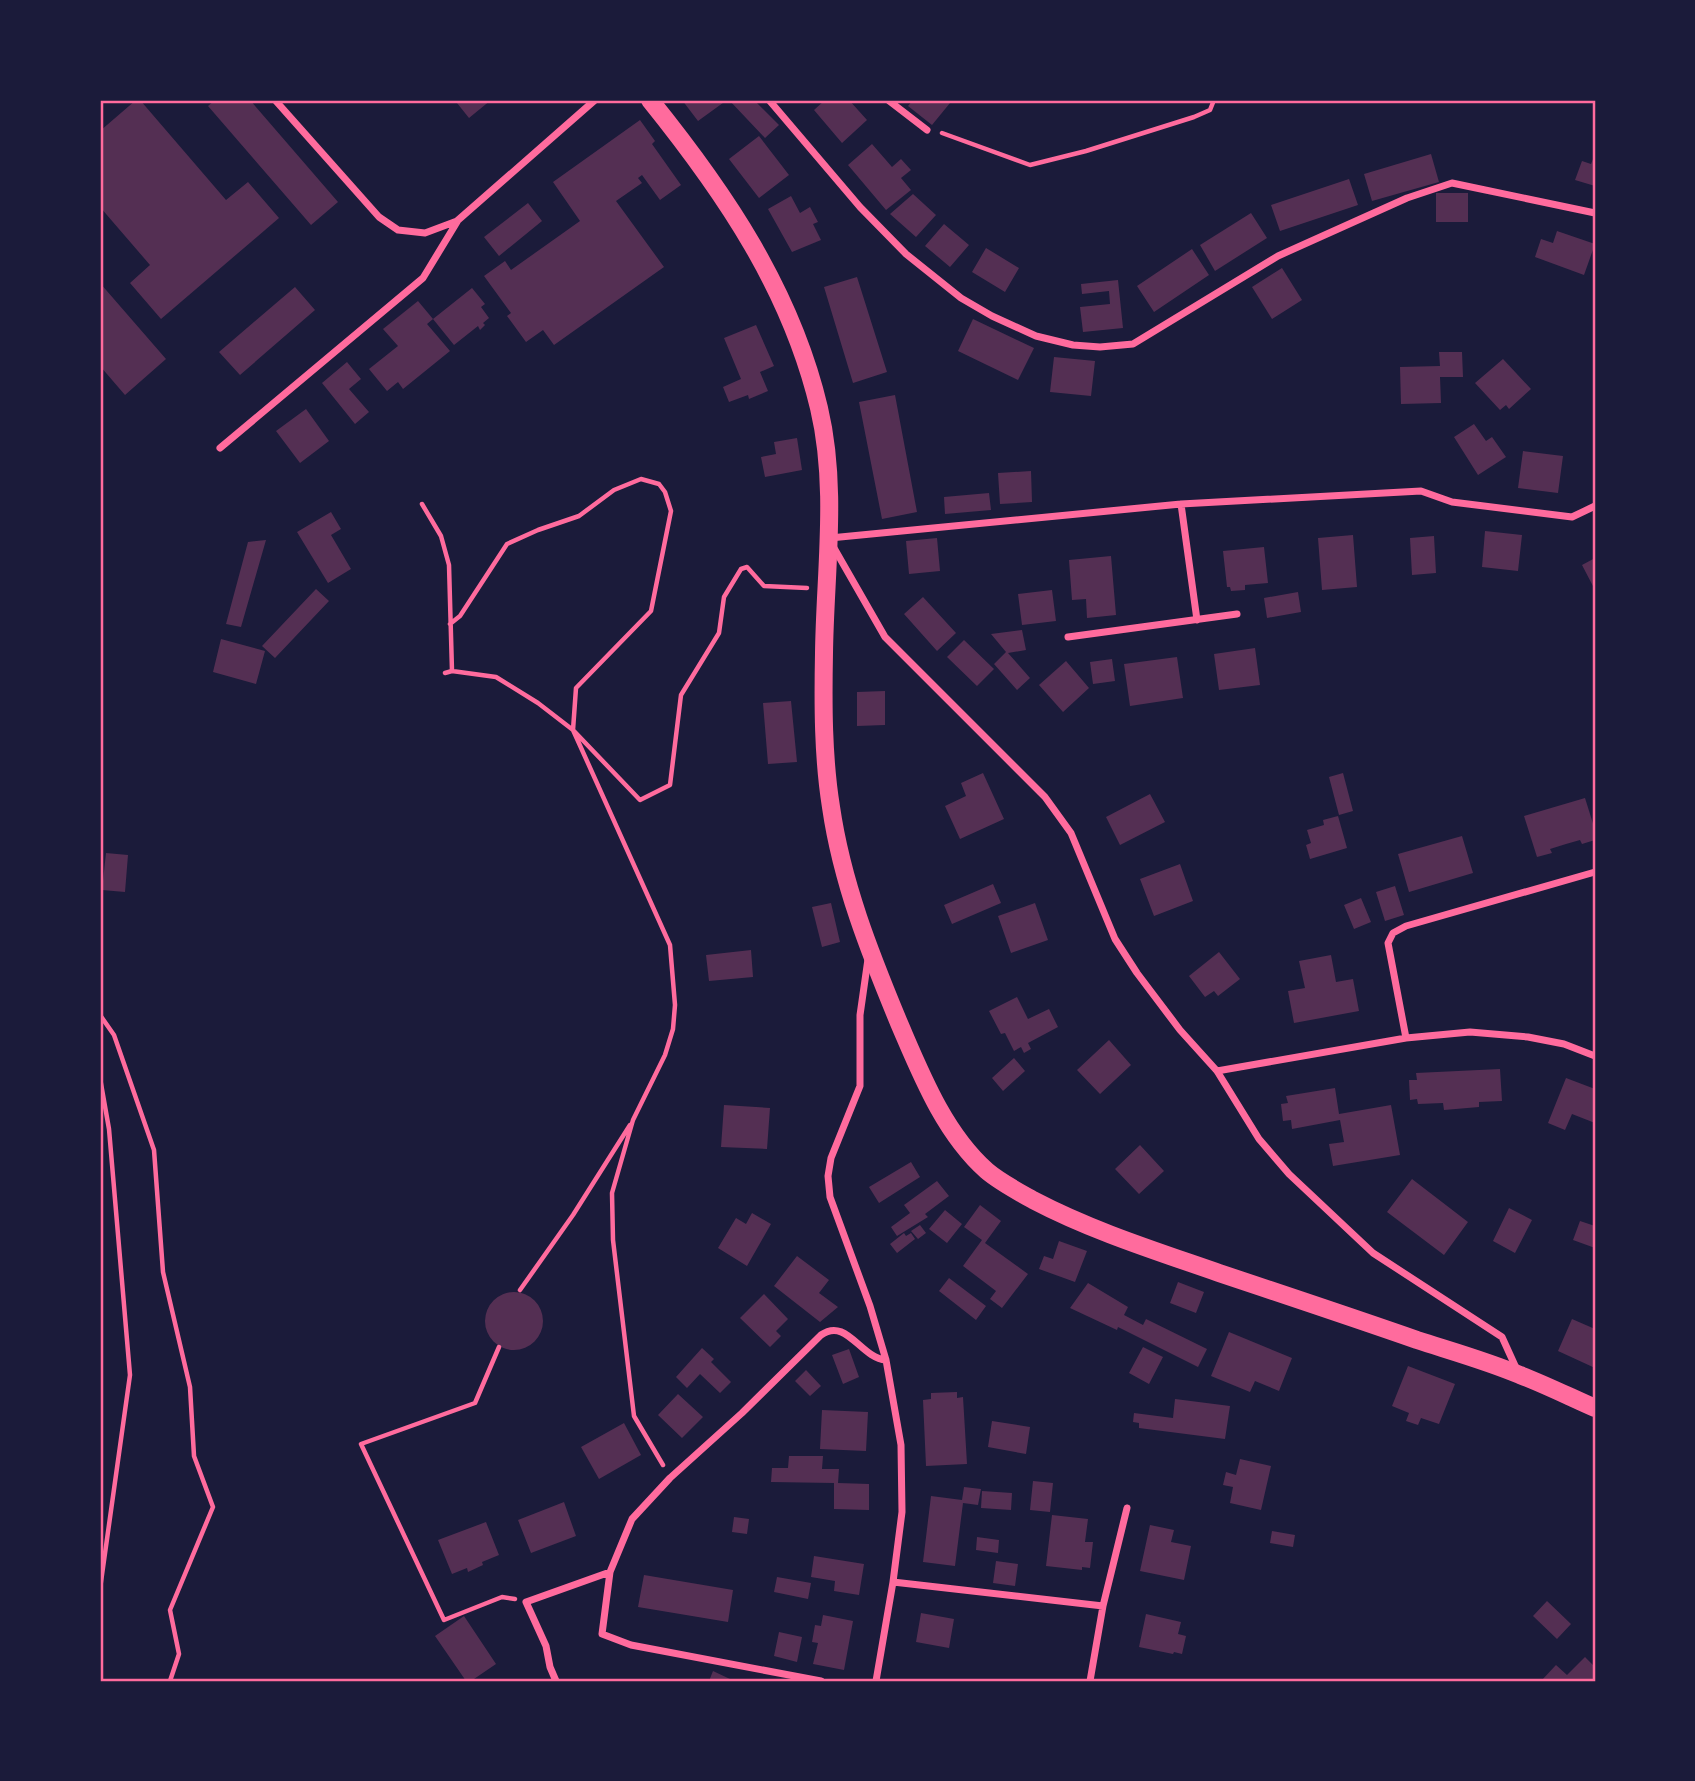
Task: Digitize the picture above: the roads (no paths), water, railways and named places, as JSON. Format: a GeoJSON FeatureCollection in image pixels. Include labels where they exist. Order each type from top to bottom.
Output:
{"type":"FeatureCollection","features":[{"type":"Feature","properties":{"kind":"main road"},"geometry":{"type":"LineString","coordinates":[[650,100],[732,211],[788,309],[820,411],[827,462],[829,538],[824,650],[824,733],[831,808],[855,908],[869,953],[936,1101],[969,1153],[988,1172],[1067,1218],[1518,1374],[1595,1408]]}},
{"type":"Feature","properties":{"kind":"street"},"geometry":{"type":"LineString","coordinates":[[275,100],[379,217],[398,230],[425,233],[457,221]]}},
{"type":"Feature","properties":{"kind":"street"},"geometry":{"type":"LineString","coordinates":[[220,448],[423,278],[457,221],[595,100]]}},
{"type":"Feature","properties":{"kind":"street"},"geometry":{"type":"LineString","coordinates":[[769,100],[860,207],[906,254],[961,298],[992,316],[1036,336],[1073,345],[1133,344],[1278,256],[1407,198],[1452,183],[1595,213]]}},
{"type":"Feature","properties":{"kind":"street"},"geometry":{"type":"LineString","coordinates":[[888,100],[927,130]]}},
{"type":"Feature","properties":{"kind":"street"},"geometry":{"type":"LineString","coordinates":[[1518,1374],[1502,1337],[1373,1253],[1289,1174],[1259,1139],[1217,1071],[1180,1030],[1115,939],[1071,833],[1045,797],[1010,759],[885,637],[829,538],[1181,504],[1421,491],[1452,502],[1572,517],[1595,506]]}},
{"type":"Feature","properties":{"kind":"street"},"geometry":{"type":"LineString","coordinates":[[1181,504],[1197,620]]}},
{"type":"Feature","properties":{"kind":"street"},"geometry":{"type":"LineString","coordinates":[[1068,637],[1237,614]]}},
{"type":"Feature","properties":{"kind":"street"},"geometry":{"type":"LineString","coordinates":[[1406,1038],[1388,943],[1393,933],[1406,926],[1595,872]]}},
{"type":"Feature","properties":{"kind":"street"},"geometry":{"type":"LineString","coordinates":[[869,953],[860,1014],[860,1086],[831,1158],[828,1177],[830,1198],[870,1306],[886,1360],[901,1444],[902,1513],[876,1681]]}},
{"type":"Feature","properties":{"kind":"street"},"geometry":{"type":"LineString","coordinates":[[1217,1071],[1406,1038],[1470,1032],[1528,1037],[1564,1044],[1595,1056]]}},
{"type":"Feature","properties":{"kind":"street"},"geometry":{"type":"LineString","coordinates":[[821,1681],[631,1646],[602,1633],[610,1572],[632,1519],[670,1478],[828,1330],[836,1329],[845,1333],[873,1357],[886,1360]]}},
{"type":"Feature","properties":{"kind":"street"},"geometry":{"type":"LineString","coordinates":[[1090,1681],[1103,1606],[1127,1508]]}},
{"type":"Feature","properties":{"kind":"street"},"geometry":{"type":"LineString","coordinates":[[556,1681],[550,1667],[547,1646],[526,1602],[610,1572]]}},
{"type":"Feature","properties":{"kind":"street"},"geometry":{"type":"LineString","coordinates":[[893,1582],[1103,1606]]}}]}
